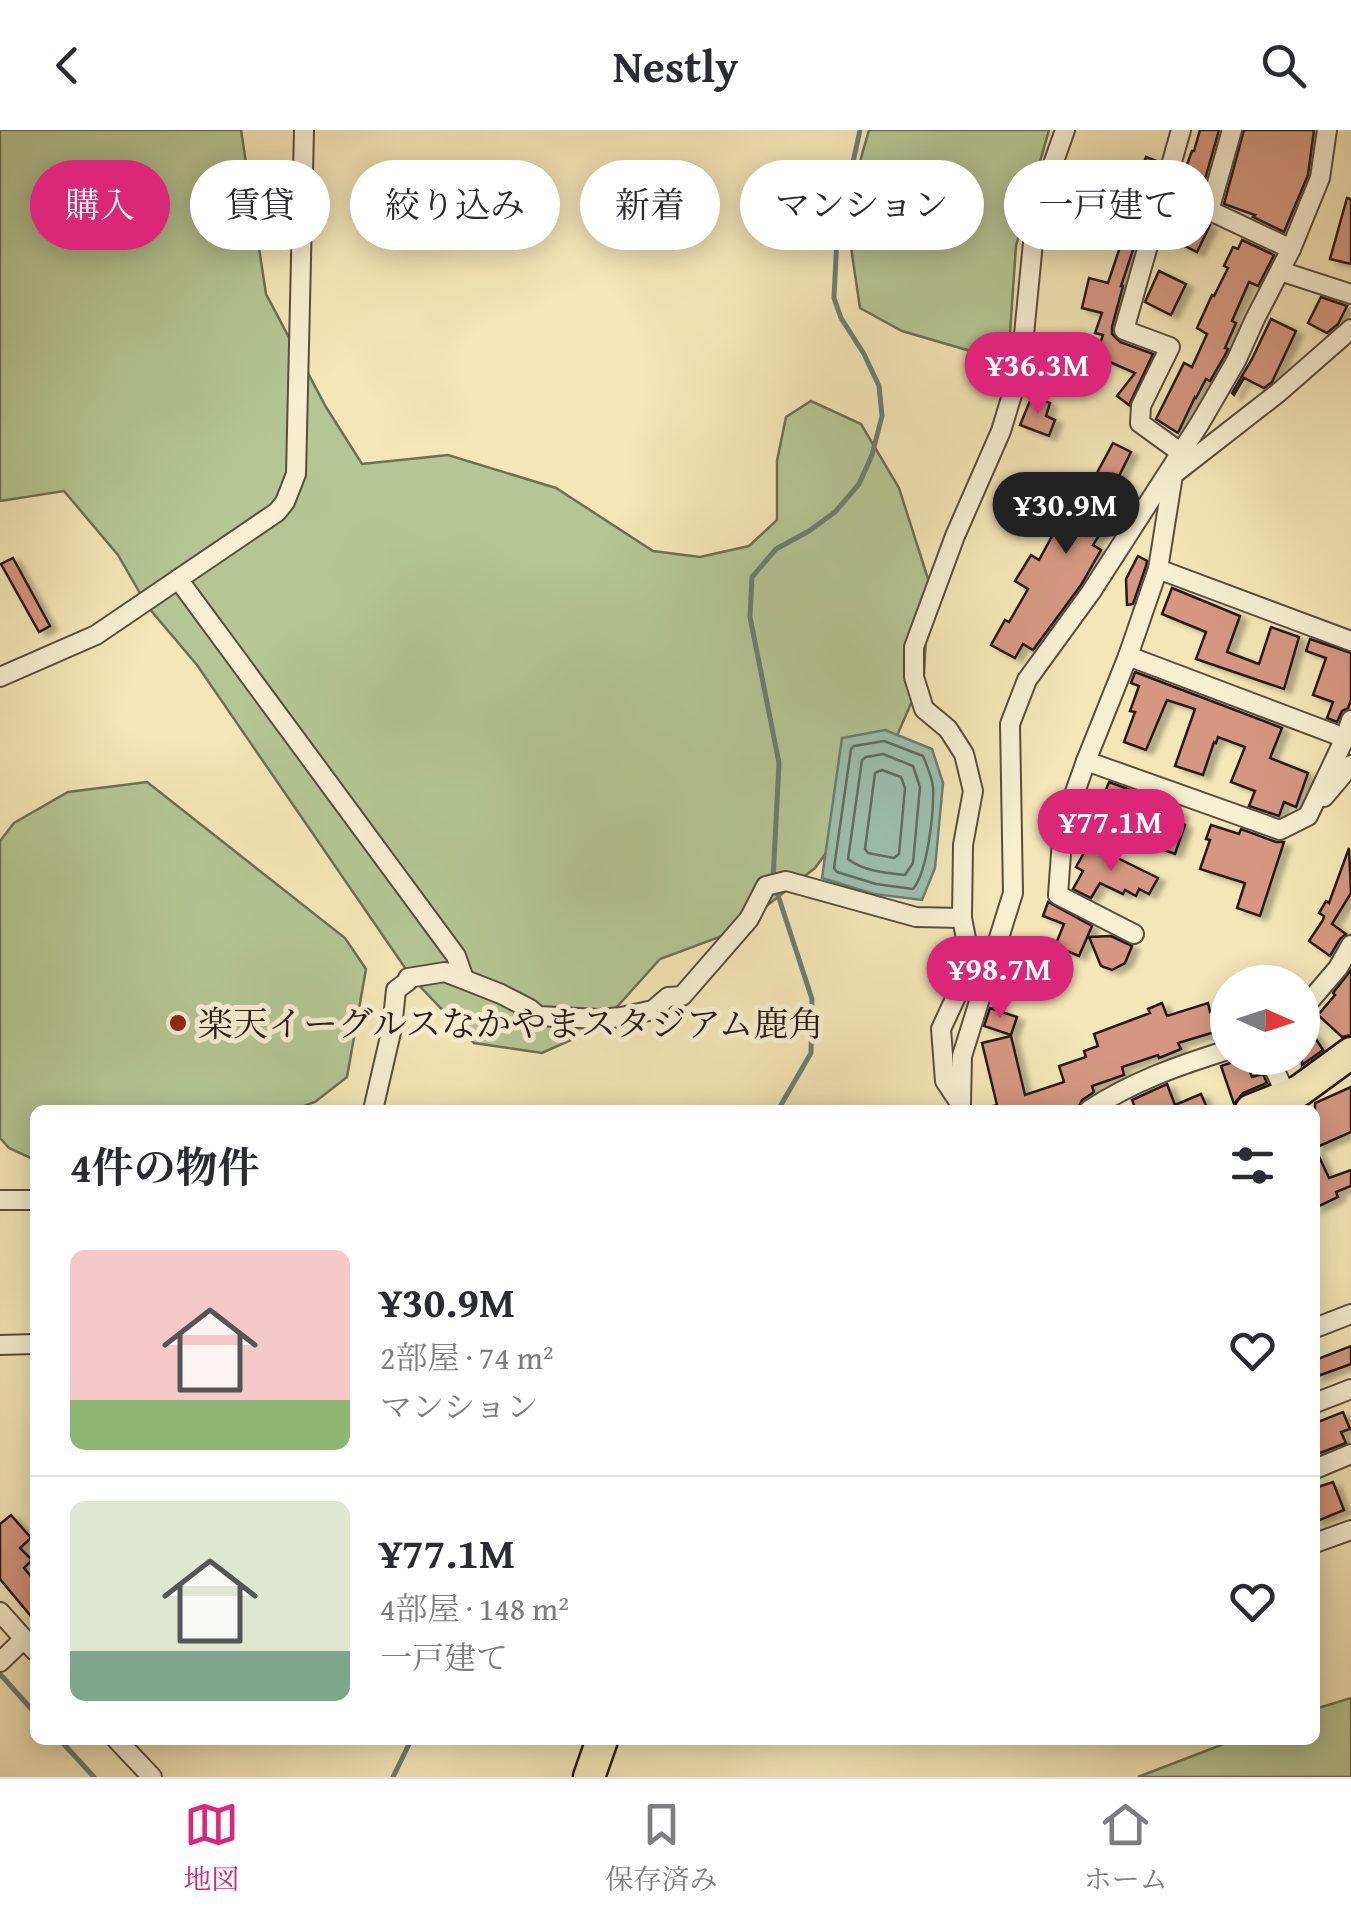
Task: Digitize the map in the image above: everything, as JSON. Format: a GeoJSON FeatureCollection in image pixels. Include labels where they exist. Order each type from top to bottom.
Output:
{"type":"FeatureCollection","features":[{"type":"Feature","properties":{"kind":"main road"},"geometry":{"type":"LineString","coordinates":[[1264,1105],[1298,1091],[1351,1053]]}},
{"type":"Feature","properties":{"kind":"main road"},"geometry":{"type":"LineString","coordinates":[[589,1777],[600,1745]]}},
{"type":"Feature","properties":{"kind":"street"},"geometry":{"type":"LineString","coordinates":[[0,677],[96,635],[277,512],[284,502],[296,474],[304,130]]}},
{"type":"Feature","properties":{"kind":"street"},"geometry":{"type":"LineString","coordinates":[[961,1105],[945,1081],[941,1030],[960,988],[968,954],[962,918],[963,846],[973,792],[964,754],[948,729],[924,709],[914,677],[914,647],[955,536],[1001,431],[1021,365],[1036,212],[1065,130]]}},
{"type":"Feature","properties":{"kind":"street"},"geometry":{"type":"LineString","coordinates":[[1172,160],[1180,130]]}},
{"type":"Feature","properties":{"kind":"street"},"geometry":{"type":"LineString","coordinates":[[1214,193],[1232,130]]}},
{"type":"Feature","properties":{"kind":"street"},"geometry":{"type":"LineString","coordinates":[[962,1105],[962,1056],[1013,893],[1010,724],[1028,680],[1200,423],[1236,360],[1291,249],[1320,178],[1328,130]]}},
{"type":"Feature","properties":{"kind":"street"},"geometry":{"type":"LineString","coordinates":[[1214,213],[1291,249]]}},
{"type":"Feature","properties":{"kind":"street"},"geometry":{"type":"LineString","coordinates":[[1147,250],[1124,330],[1170,347],[1141,406],[1140,423],[1180,452]]}},
{"type":"Feature","properties":{"kind":"street"},"geometry":{"type":"LineString","coordinates":[[1280,271],[1351,294]]}},
{"type":"Feature","properties":{"kind":"street"},"geometry":{"type":"LineString","coordinates":[[1173,475],[1278,393],[1351,329]]}},
{"type":"Feature","properties":{"kind":"street"},"geometry":{"type":"LineString","coordinates":[[1134,934],[1058,895],[1063,826],[1158,568],[1180,452]]}},
{"type":"Feature","properties":{"kind":"street"},"geometry":{"type":"LineString","coordinates":[[1158,568],[1351,641]]}},
{"type":"Feature","properties":{"kind":"street"},"geometry":{"type":"LineString","coordinates":[[178,579],[456,956],[464,979]]}},
{"type":"Feature","properties":{"kind":"street"},"geometry":{"type":"LineString","coordinates":[[1128,656],[1348,729],[1308,816]]}},
{"type":"Feature","properties":{"kind":"street"},"geometry":{"type":"LineString","coordinates":[[1086,761],[1280,830],[1308,816],[1351,765]]}},
{"type":"Feature","properties":{"kind":"street"},"geometry":{"type":"LineString","coordinates":[[374,1105],[392,1028],[396,990],[408,978],[445,972],[501,994],[538,1016],[621,1018],[653,1010],[668,996],[682,996],[750,919],[766,886],[786,881],[916,917],[962,918]]}},
{"type":"Feature","properties":{"kind":"street"},"geometry":{"type":"LineString","coordinates":[[1320,989],[1351,945]]}},
{"type":"Feature","properties":{"kind":"street"},"geometry":{"type":"LineString","coordinates":[[1096,1105],[1156,1073],[1210,1056]]}},
{"type":"Feature","properties":{"kind":"street"},"geometry":{"type":"LineString","coordinates":[[1277,1075],[1287,1096]]}},
{"type":"Feature","properties":{"kind":"street"},"geometry":{"type":"LineString","coordinates":[[0,1200],[30,1200]]}},
{"type":"Feature","properties":{"kind":"street"},"geometry":{"type":"LineString","coordinates":[[1320,1326],[1351,1314]]}},
{"type":"Feature","properties":{"kind":"street"},"geometry":{"type":"LineString","coordinates":[[0,1345],[30,1344]]}},
{"type":"Feature","properties":{"kind":"street"},"geometry":{"type":"LineString","coordinates":[[1320,1402],[1351,1389]]}},
{"type":"Feature","properties":{"kind":"street"},"geometry":{"type":"LineString","coordinates":[[1320,1467],[1351,1454]]}},
{"type":"Feature","properties":{"kind":"street"},"geometry":{"type":"LineString","coordinates":[[1320,1541],[1351,1530]]}},
{"type":"Feature","properties":{"kind":"street"},"geometry":{"type":"LineString","coordinates":[[0,1612],[30,1645],[4,1658]]}},
{"type":"Feature","properties":{"kind":"street"},"geometry":{"type":"LineString","coordinates":[[121,1745],[152,1777]]}},
{"type":"Feature","properties":{"kind":"green space"},"geometry":{"type":"Polygon","coordinates":[[[0,130],[241,130],[246,160],[190,160],[190,250],[259,250],[266,294],[326,407],[362,464],[448,455],[556,488],[653,551],[700,557],[749,546],[777,520],[777,461],[786,417],[811,401],[861,424],[899,488],[929,582],[924,674],[874,788],[815,868],[733,932],[660,959],[598,1028],[542,1053],[474,1043],[412,978],[197,665],[148,607],[118,555],[64,491],[0,501],[0,130]]]}},
{"type":"Feature","properties":{"kind":"green space"},"geometry":{"type":"Polygon","coordinates":[[[869,130],[1049,130],[1040,160],[1004,160],[1004,250],[1016,250],[1008,362],[902,331],[860,308],[851,250],[984,250],[984,160],[860,160],[869,130]]]}},
{"type":"Feature","properties":{"kind":"green space","name":"楽天イーグルスなかやまスタジアム鹿角"},"geometry":{"type":"Polygon","coordinates":[[[147,782],[345,938],[366,969],[347,1077],[307,1105],[30,1105],[30,1158],[9,1148],[0,1138],[0,841],[14,823],[68,792],[147,782]]]}},
{"type":"Feature","properties":{"kind":"green space"},"geometry":{"type":"Polygon","coordinates":[[[1351,1698],[1351,1777],[1138,1777],[1221,1745],[1320,1745],[1320,1707],[1351,1698]]]}},
{"type":"Feature","properties":{"kind":"water"},"geometry":{"type":"Polygon","coordinates":[[[885,730],[932,749],[943,783],[935,868],[922,900],[874,894],[822,878],[842,738],[885,730]]]}},
{"type":"Feature","properties":{"kind":"building"},"geometry":{"type":"Polygon","coordinates":[[[1200,130],[1219,130],[1210,160],[1189,160],[1200,130]]]}},
{"type":"Feature","properties":{"kind":"building"},"geometry":{"type":"Polygon","coordinates":[[[1244,130],[1314,130],[1308,175],[1284,232],[1255,215],[1224,204],[1244,130]]]}},
{"type":"Feature","properties":{"kind":"building"},"geometry":{"type":"Polygon","coordinates":[[[1347,198],[1351,199],[1351,264],[1330,259],[1347,198]]]}},
{"type":"Feature","properties":{"kind":"building"},"geometry":{"type":"Polygon","coordinates":[[[1242,240],[1274,255],[1258,286],[1249,282],[1232,321],[1236,323],[1225,348],[1228,349],[1210,381],[1206,379],[1195,397],[1178,433],[1156,419],[1184,363],[1192,367],[1207,334],[1197,328],[1228,268],[1224,266],[1233,247],[1238,249],[1242,240]]]}},
{"type":"Feature","properties":{"kind":"building"},"geometry":{"type":"Polygon","coordinates":[[[1119,250],[1133,250],[1112,334],[1120,342],[1153,354],[1129,405],[1117,396],[1135,373],[1096,356],[1103,335],[1095,333],[1102,313],[1082,308],[1089,278],[1108,283],[1119,250]]]}},
{"type":"Feature","properties":{"kind":"building"},"geometry":{"type":"Polygon","coordinates":[[[1159,271],[1186,284],[1171,315],[1145,302],[1159,271]]]}},
{"type":"Feature","properties":{"kind":"building"},"geometry":{"type":"Polygon","coordinates":[[[1321,297],[1347,306],[1338,324],[1327,333],[1308,323],[1321,297]]]}},
{"type":"Feature","properties":{"kind":"building"},"geometry":{"type":"Polygon","coordinates":[[[1271,319],[1296,331],[1272,382],[1264,388],[1244,378],[1234,395],[1232,393],[1271,319]]]}},
{"type":"Feature","properties":{"kind":"building"},"geometry":{"type":"Polygon","coordinates":[[[1032,396],[1050,403],[1046,416],[1055,420],[1049,436],[1020,425],[1032,396]]]}},
{"type":"Feature","properties":{"kind":"building"},"geometry":{"type":"Polygon","coordinates":[[[1113,443],[1131,452],[1114,486],[1136,499],[1123,519],[1113,513],[1093,545],[1101,550],[1081,585],[1033,650],[1023,644],[1015,658],[991,645],[1028,589],[1015,581],[1031,555],[1039,560],[1082,481],[1090,486],[1113,443]]]}},
{"type":"Feature","properties":{"kind":"building"},"geometry":{"type":"Polygon","coordinates":[[[1138,556],[1147,561],[1146,566],[1133,604],[1127,605],[1126,579],[1138,556]]]}},
{"type":"Feature","properties":{"kind":"building"},"geometry":{"type":"Polygon","coordinates":[[[13,558],[50,626],[39,632],[1,564],[13,558]]]}},
{"type":"Feature","properties":{"kind":"building"},"geometry":{"type":"Polygon","coordinates":[[[1172,588],[1240,616],[1227,652],[1259,664],[1271,627],[1299,637],[1284,689],[1196,659],[1206,632],[1162,614],[1172,588]]]}},
{"type":"Feature","properties":{"kind":"building"},"geometry":{"type":"Polygon","coordinates":[[[1310,639],[1351,653],[1351,700],[1337,722],[1327,718],[1333,702],[1313,695],[1326,658],[1306,651],[1310,639]]]}},
{"type":"Feature","properties":{"kind":"building"},"geometry":{"type":"Polygon","coordinates":[[[1135,672],[1282,728],[1270,758],[1308,773],[1296,807],[1284,802],[1279,816],[1249,806],[1255,791],[1231,782],[1245,747],[1218,737],[1203,775],[1175,766],[1195,709],[1167,700],[1146,750],[1124,742],[1135,712],[1130,711],[1139,686],[1131,683],[1135,672]]]}},
{"type":"Feature","properties":{"kind":"building"},"geometry":{"type":"Polygon","coordinates":[[[1109,782],[1136,792],[1125,822],[1113,818],[1108,830],[1087,823],[1099,793],[1104,795],[1109,782]]]}},
{"type":"Feature","properties":{"kind":"building"},"geometry":{"type":"Polygon","coordinates":[[[1158,805],[1181,813],[1178,822],[1185,825],[1175,854],[1145,843],[1158,805]]]}},
{"type":"Feature","properties":{"kind":"building"},"geometry":{"type":"Polygon","coordinates":[[[1211,825],[1284,842],[1260,916],[1237,908],[1245,883],[1200,869],[1211,825]]]}},
{"type":"Feature","properties":{"kind":"building"},"geometry":{"type":"Polygon","coordinates":[[[1089,844],[1158,878],[1149,894],[1139,889],[1136,896],[1125,890],[1123,894],[1100,883],[1091,898],[1073,889],[1083,871],[1076,867],[1089,844]]]}},
{"type":"Feature","properties":{"kind":"building"},"geometry":{"type":"Polygon","coordinates":[[[1349,848],[1351,893],[1332,924],[1346,934],[1330,956],[1309,941],[1323,920],[1319,913],[1326,901],[1329,903],[1349,848]]]}},
{"type":"Feature","properties":{"kind":"building"},"geometry":{"type":"Polygon","coordinates":[[[1048,902],[1092,926],[1079,956],[1055,946],[1064,924],[1043,916],[1048,902]]]}},
{"type":"Feature","properties":{"kind":"building"},"geometry":{"type":"Polygon","coordinates":[[[1111,936],[1132,946],[1125,963],[1112,970],[1101,966],[1089,937],[1111,936]]]}},
{"type":"Feature","properties":{"kind":"building"},"geometry":{"type":"Polygon","coordinates":[[[1351,970],[1351,1035],[1342,1037],[1320,1017],[1351,970]]]}},
{"type":"Feature","properties":{"kind":"building"},"geometry":{"type":"Polygon","coordinates":[[[1162,1003],[1167,1016],[1208,1003],[1210,1033],[1178,1043],[1181,1049],[1159,1058],[1158,1055],[1122,1067],[1124,1075],[1092,1086],[1094,1092],[1080,1105],[997,1105],[982,1043],[1011,1036],[1025,1095],[1064,1082],[1059,1066],[1086,1057],[1084,1051],[1098,1046],[1094,1034],[1150,1013],[1148,1009],[1162,1003]]]}},
{"type":"Feature","properties":{"kind":"building"},"geometry":{"type":"Polygon","coordinates":[[[990,1008],[1017,1017],[1011,1035],[984,1026],[990,1008]]]}},
{"type":"Feature","properties":{"kind":"building"},"geometry":{"type":"Polygon","coordinates":[[[1224,1075],[1263,1075],[1267,1083],[1243,1093],[1234,1104],[1224,1075]]]}},
{"type":"Feature","properties":{"kind":"building"},"geometry":{"type":"Polygon","coordinates":[[[1167,1084],[1175,1105],[1134,1105],[1132,1100],[1167,1084]]]}},
{"type":"Feature","properties":{"kind":"building"},"geometry":{"type":"Polygon","coordinates":[[[1351,1087],[1351,1132],[1320,1146],[1320,1105],[1315,1103],[1351,1087]]]}},
{"type":"Feature","properties":{"kind":"building"},"geometry":{"type":"Polygon","coordinates":[[[1201,1094],[1206,1105],[1175,1105],[1201,1094]]]}},
{"type":"Feature","properties":{"kind":"building"},"geometry":{"type":"Polygon","coordinates":[[[1320,1159],[1329,1178],[1351,1170],[1351,1186],[1336,1192],[1338,1197],[1320,1206],[1320,1159]]]}},
{"type":"Feature","properties":{"kind":"building"},"geometry":{"type":"Polygon","coordinates":[[[1351,1346],[1351,1364],[1320,1375],[1320,1358],[1351,1346]]]}},
{"type":"Feature","properties":{"kind":"building"},"geometry":{"type":"Polygon","coordinates":[[[1343,1412],[1350,1429],[1341,1432],[1346,1443],[1320,1453],[1320,1421],[1343,1412]]]}},
{"type":"Feature","properties":{"kind":"building"},"geometry":{"type":"Polygon","coordinates":[[[1333,1482],[1344,1510],[1320,1520],[1320,1486],[1333,1482]]]}},
{"type":"Feature","properties":{"kind":"building"},"geometry":{"type":"Polygon","coordinates":[[[11,1515],[30,1537],[20,1548],[30,1558],[24,1568],[30,1575],[30,1615],[0,1579],[0,1524],[11,1515]]]}},
{"type":"Feature","properties":{"kind":"waterway"},"geometry":{"type":"LineString","coordinates":[[781,1105],[811,1053],[812,999],[773,880],[779,763],[750,617],[752,577],[776,549],[835,512],[859,484],[872,455],[882,416],[879,386],[834,298],[837,236],[860,130]]}},
{"type":"Feature","properties":{"kind":"waterway"},"geometry":{"type":"LineString","coordinates":[[0,1674],[30,1707]]}},
{"type":"Feature","properties":{"kind":"waterway"},"geometry":{"type":"LineString","coordinates":[[65,1745],[94,1777]]}},
{"type":"Feature","properties":{"kind":"waterway"},"geometry":{"type":"LineString","coordinates":[[393,1777],[409,1745]]}},
{"type":"Feature","properties":{"kind":"place","name":"楽天イーグルスなかやまスタジアム鹿角"},"geometry":{"type":"Point","coordinates":[178,1023]}}]}
